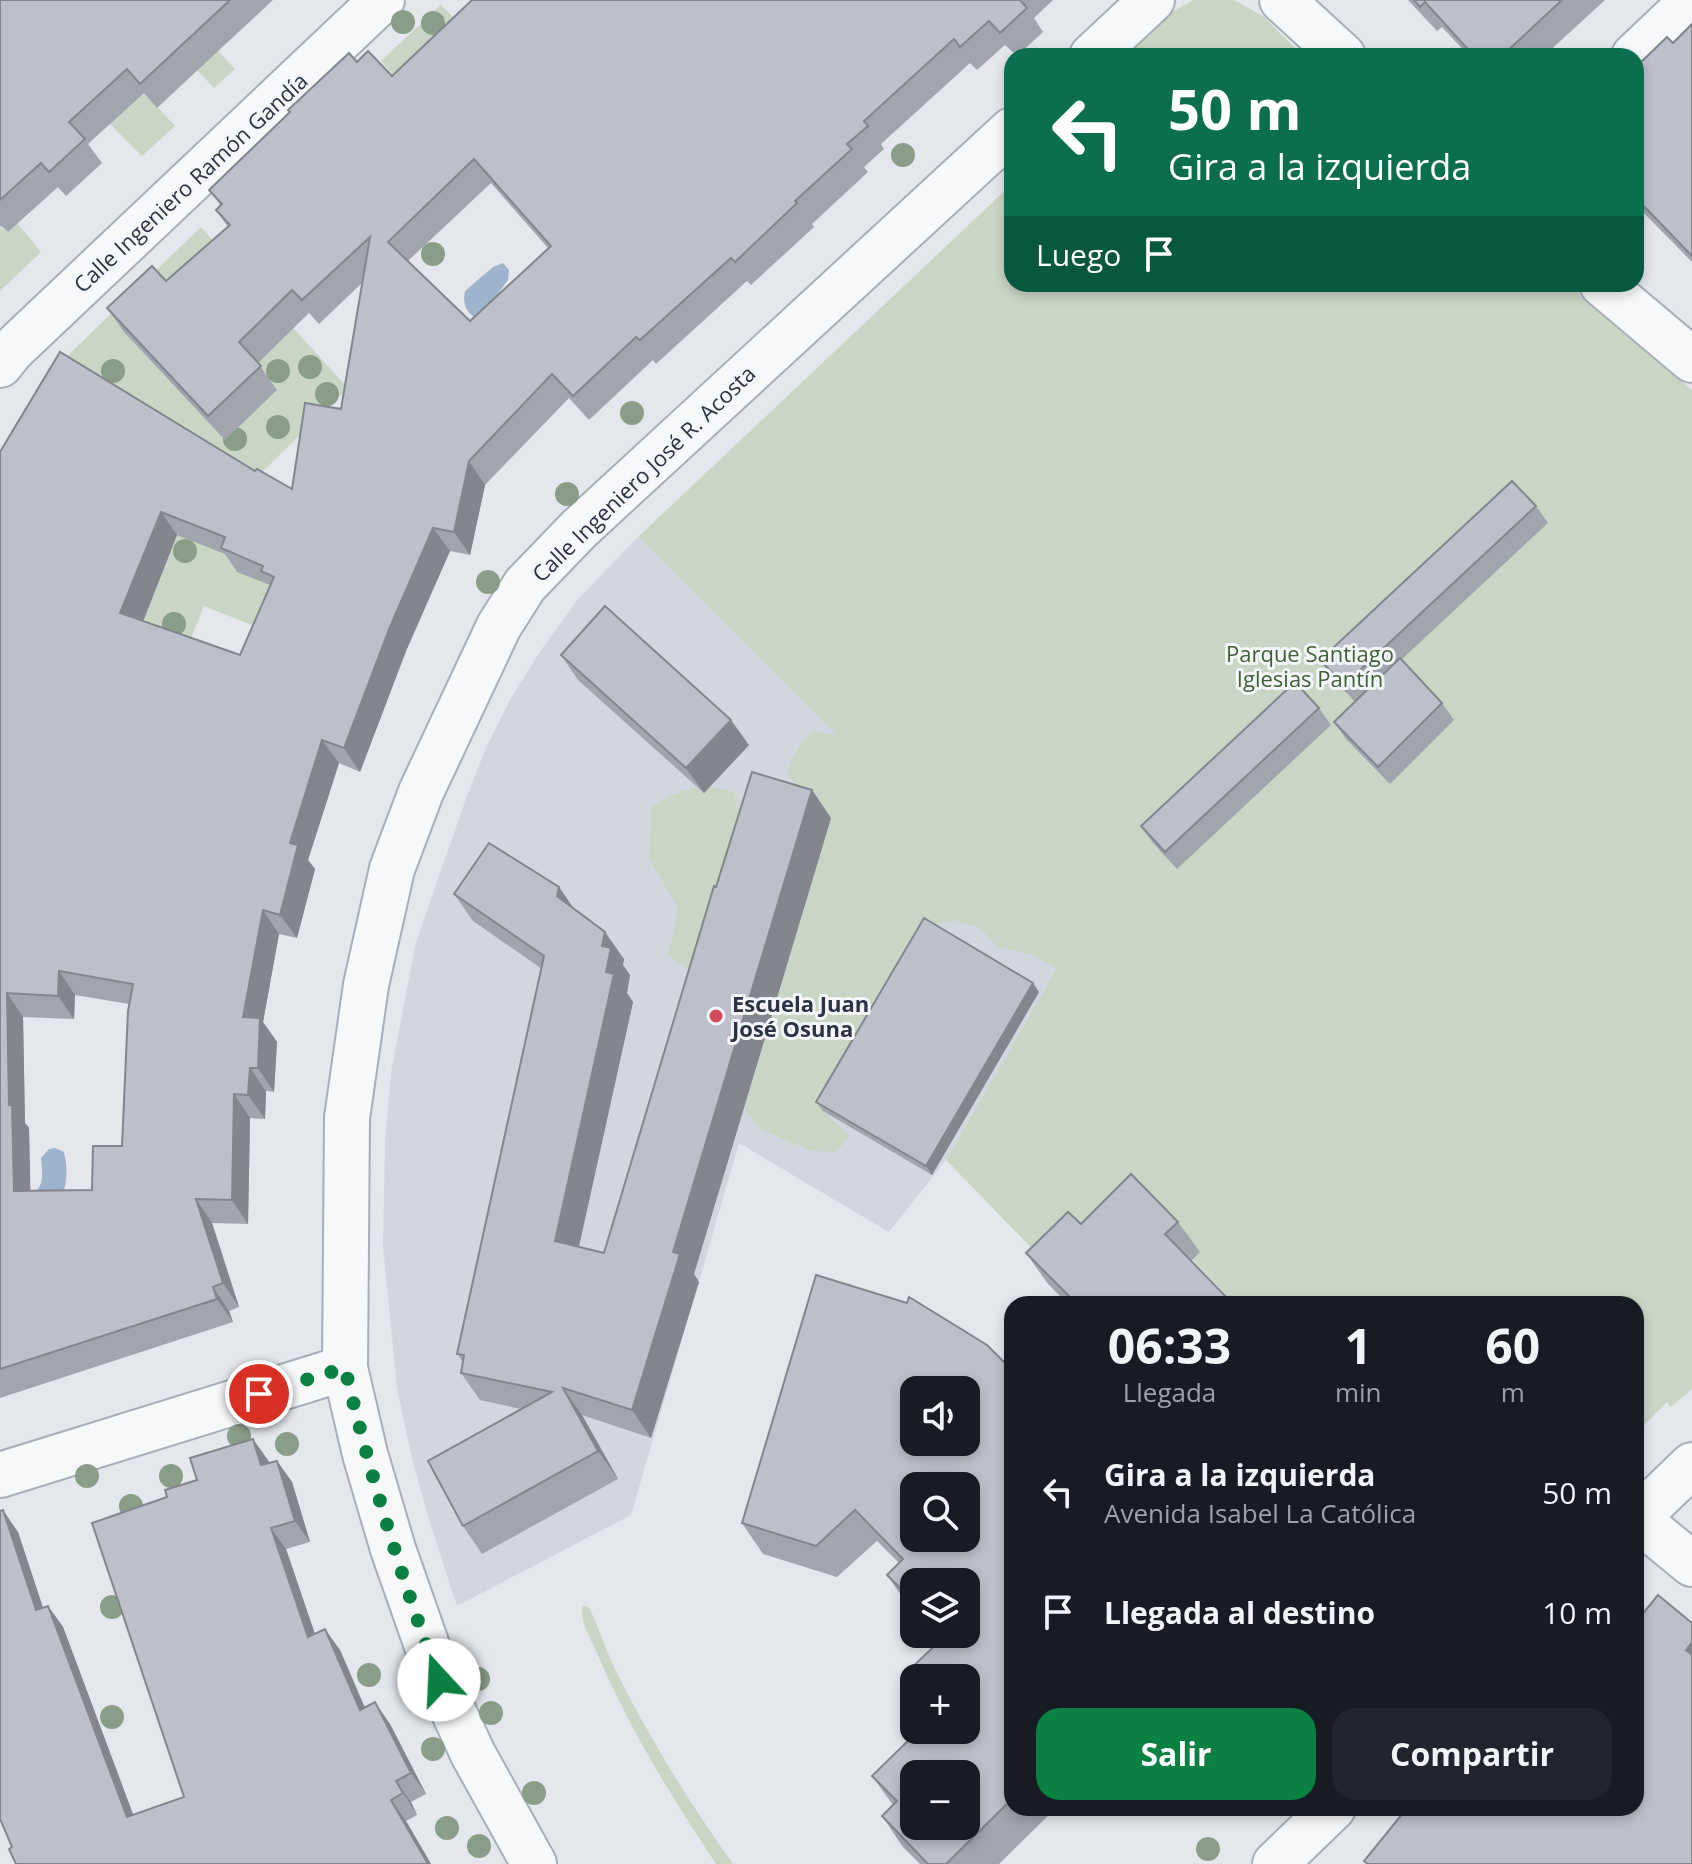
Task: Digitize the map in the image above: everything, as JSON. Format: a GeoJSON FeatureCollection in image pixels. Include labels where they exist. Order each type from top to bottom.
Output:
{"type":"FeatureCollection","features":[{"type":"Feature","properties":{"kind":"street","name":"Calle Ingeniero Ramón Gandía"},"geometry":{"type":"LineString","coordinates":[[0,365],[12,350],[382,0]]}},
{"type":"Feature","properties":{"kind":"street"},"geometry":{"type":"LineString","coordinates":[[1101,48],[1152,0]]}},
{"type":"Feature","properties":{"kind":"street"},"geometry":{"type":"LineString","coordinates":[[1282,0],[1334,48]]}},
{"type":"Feature","properties":{"kind":"street"},"geometry":{"type":"LineString","coordinates":[[1642,48],[1692,1]]}},
{"type":"Feature","properties":{"kind":"street","name":"Calle Ingeniero José R. Acosta"},"geometry":{"type":"LineString","coordinates":[[534,1864],[473,1754],[434,1666],[393,1549],[365,1454],[345,1368],[347,1118],[366,985],[392,869],[421,792],[499,626],[525,585],[579,529],[1004,137]]}},
{"type":"Feature","properties":{"kind":"street"},"geometry":{"type":"LineString","coordinates":[[1611,292],[1692,360]]}},
{"type":"Feature","properties":{"kind":"street"},"geometry":{"type":"LineString","coordinates":[[0,1475],[345,1368]]}},
{"type":"Feature","properties":{"kind":"street"},"geometry":{"type":"LineString","coordinates":[[1644,1510],[1692,1465]]}},
{"type":"Feature","properties":{"kind":"street"},"geometry":{"type":"LineString","coordinates":[[1644,1525],[1692,1564]]}},
{"type":"Feature","properties":{"kind":"street"},"geometry":{"type":"LineString","coordinates":[[1275,1864],[1325,1816]]}},
{"type":"Feature","properties":{"kind":"shaded area","name":"Escuela Juan José Osuna"},"geometry":{"type":"Polygon","coordinates":[[[638,537],[1063,958],[946,1160],[889,1232],[739,1143],[631,1515],[457,1606],[412,1459],[397,1388],[383,1247],[385,1143],[391,1073],[416,942],[486,748],[511,698],[541,650],[579,598],[638,537]]]}},
{"type":"Feature","properties":{"kind":"green space"},"geometry":{"type":"Polygon","coordinates":[[[170,0],[235,69],[214,88],[139,7],[170,0]]]}},
{"type":"Feature","properties":{"kind":"green space"},"geometry":{"type":"Polygon","coordinates":[[[1194,0],[1234,0],[1263,16],[1295,48],[1132,48],[1166,15],[1194,0]]]}},
{"type":"Feature","properties":{"kind":"green space"},"geometry":{"type":"Polygon","coordinates":[[[441,5],[470,34],[427,112],[381,61],[441,5]]]}},
{"type":"Feature","properties":{"kind":"green space"},"geometry":{"type":"Polygon","coordinates":[[[125,72],[175,126],[142,156],[110,124],[125,72]]]}},
{"type":"Feature","properties":{"kind":"green space","name":"Parque Santiago Iglesias Pantín"},"geometry":{"type":"Polygon","coordinates":[[[1004,192],[1004,292],[1576,292],[1692,390],[1692,1389],[1671,1407],[1667,1402],[1644,1425],[1644,1296],[1227,1296],[1132,1196],[1053,1270],[946,1160],[1057,968],[1029,954],[998,947],[979,927],[953,920],[930,927],[823,1111],[850,1136],[836,1152],[811,1151],[761,1129],[744,1109],[796,933],[701,978],[668,956],[678,909],[649,858],[651,808],[680,792],[711,787],[734,792],[736,807],[744,821],[799,788],[787,775],[791,762],[813,731],[837,735],[638,537],[1004,192]]]}},
{"type":"Feature","properties":{"kind":"green space"},"geometry":{"type":"Polygon","coordinates":[[[17,223],[41,252],[0,291],[0,227],[8,232],[17,223]]]}},
{"type":"Feature","properties":{"kind":"green space"},"geometry":{"type":"Polygon","coordinates":[[[201,227],[348,388],[256,478],[58,365],[201,227]]]}},
{"type":"Feature","properties":{"kind":"green space"},"geometry":{"type":"Polygon","coordinates":[[[158,468],[279,589],[274,634],[204,606],[185,653],[172,669],[68,503],[158,468]]]}},
{"type":"Feature","properties":{"kind":"green space"},"geometry":{"type":"Polygon","coordinates":[[[586,1606],[627,1693],[655,1743],[733,1864],[716,1864],[652,1761],[586,1630],[582,1607],[586,1606]]]}},
{"type":"Feature","properties":{"kind":"water"},"geometry":{"type":"Polygon","coordinates":[[[503,263],[509,270],[508,280],[479,320],[466,308],[465,291],[493,267],[503,263]]]}},
{"type":"Feature","properties":{"kind":"water"},"geometry":{"type":"Polygon","coordinates":[[[49,1149],[64,1152],[65,1158],[62,1198],[35,1192],[42,1181],[41,1158],[49,1149]]]}},
{"type":"Feature","properties":{"kind":"building"},"geometry":{"type":"Polygon","coordinates":[[[0,0],[230,0],[140,84],[127,69],[69,122],[85,139],[49,172],[41,163],[0,200],[0,0]]]}},
{"type":"Feature","properties":{"kind":"building"},"geometry":{"type":"Polygon","coordinates":[[[472,0],[1020,0],[1027,8],[1000,33],[989,21],[960,47],[954,39],[864,121],[868,126],[847,144],[852,149],[735,262],[731,258],[640,340],[636,337],[573,396],[552,374],[469,461],[454,532],[433,528],[390,627],[344,748],[322,740],[290,843],[298,845],[280,915],[263,910],[243,1017],[260,1018],[258,1068],[250,1068],[248,1095],[234,1094],[232,1200],[196,1199],[223,1283],[213,1287],[217,1299],[0,1369],[0,452],[60,352],[255,471],[257,469],[292,489],[305,403],[341,409],[370,237],[302,300],[292,290],[239,342],[261,366],[208,416],[107,308],[152,266],[166,281],[230,225],[216,210],[222,204],[209,190],[349,53],[357,62],[368,51],[392,76],[472,0]],[[474,159],[388,242],[470,321],[551,246],[474,159]],[[161,512],[120,613],[240,655],[274,577],[261,571],[263,566],[221,548],[225,537],[161,512]],[[59,971],[58,996],[7,993],[14,1191],[92,1190],[93,1146],[122,1146],[128,1011],[133,984],[59,971]]]}},
{"type":"Feature","properties":{"kind":"building"},"geometry":{"type":"Polygon","coordinates":[[[1414,0],[1562,0],[1511,48],[1467,48],[1425,2],[1420,7],[1414,0]]]}},
{"type":"Feature","properties":{"kind":"building"},"geometry":{"type":"Polygon","coordinates":[[[1692,24],[1692,256],[1644,206],[1644,59],[1667,37],[1673,43],[1692,24]]]}},
{"type":"Feature","properties":{"kind":"building"},"geometry":{"type":"Polygon","coordinates":[[[1512,481],[1536,506],[1344,685],[1320,660],[1512,481]]]}},
{"type":"Feature","properties":{"kind":"building"},"geometry":{"type":"Polygon","coordinates":[[[605,606],[731,720],[686,768],[561,655],[605,606]]]}},
{"type":"Feature","properties":{"kind":"building"},"geometry":{"type":"Polygon","coordinates":[[[1400,658],[1442,703],[1378,767],[1334,722],[1400,658]]]}},
{"type":"Feature","properties":{"kind":"building"},"geometry":{"type":"Polygon","coordinates":[[[1295,682],[1319,708],[1165,852],[1141,826],[1295,682]]]}},
{"type":"Feature","properties":{"kind":"building"},"geometry":{"type":"Polygon","coordinates":[[[752,772],[812,790],[673,1252],[680,1254],[632,1410],[563,1388],[598,1451],[463,1526],[428,1461],[552,1392],[461,1373],[464,1355],[457,1354],[544,956],[454,894],[489,843],[559,887],[557,896],[605,932],[602,946],[611,948],[606,972],[614,974],[555,1241],[604,1253],[714,886],[752,772]]]}},
{"type":"Feature","properties":{"kind":"building"},"geometry":{"type":"Polygon","coordinates":[[[924,918],[1033,983],[926,1166],[816,1102],[924,918]]]}},
{"type":"Feature","properties":{"kind":"building"},"geometry":{"type":"Polygon","coordinates":[[[1131,1174],[1178,1222],[1165,1234],[1225,1296],[1069,1296],[1026,1253],[1068,1212],[1081,1224],[1131,1174]]]}},
{"type":"Feature","properties":{"kind":"building"},"geometry":{"type":"Polygon","coordinates":[[[816,1275],[907,1303],[909,1297],[987,1345],[1004,1362],[1004,1807],[980,1831],[980,1760],[900,1760],[900,1835],[882,1816],[897,1801],[872,1776],[905,1744],[980,1744],[980,1664],[916,1664],[932,1648],[980,1648],[980,1568],[900,1568],[900,1588],[887,1575],[903,1559],[855,1510],[816,1546],[742,1523],[816,1275]]]}},
{"type":"Feature","properties":{"kind":"building"},"geometry":{"type":"Polygon","coordinates":[[[253,1439],[261,1465],[277,1461],[295,1521],[271,1528],[308,1637],[325,1629],[360,1710],[375,1702],[411,1773],[396,1781],[403,1793],[391,1800],[428,1864],[16,1864],[0,1819],[0,1511],[3,1510],[36,1610],[48,1606],[127,1817],[184,1797],[92,1523],[167,1497],[165,1490],[197,1480],[190,1458],[253,1439]]]}},
{"type":"Feature","properties":{"kind":"building"},"geometry":{"type":"Polygon","coordinates":[[[1658,1595],[1692,1623],[1692,1642],[1686,1650],[1692,1655],[1692,1864],[1368,1864],[1364,1861],[1401,1816],[1644,1816],[1644,1612],[1658,1595]]]}},
{"type":"Feature","properties":{"kind":"building"},"geometry":{"type":"Polygon","coordinates":[[[905,1840],[970,1840],[946,1864],[928,1864],[905,1840]]]}},
{"type":"Feature","properties":{"kind":"place","name":"Escuela Juan José Osuna"},"geometry":{"type":"Point","coordinates":[716,1016]}},
{"type":"Feature","properties":{"kind":"route"},"geometry":{"type":"LineString","coordinates":[[259,1394],[345,1368],[365,1454],[393,1549],[439,1680]]}}]}
